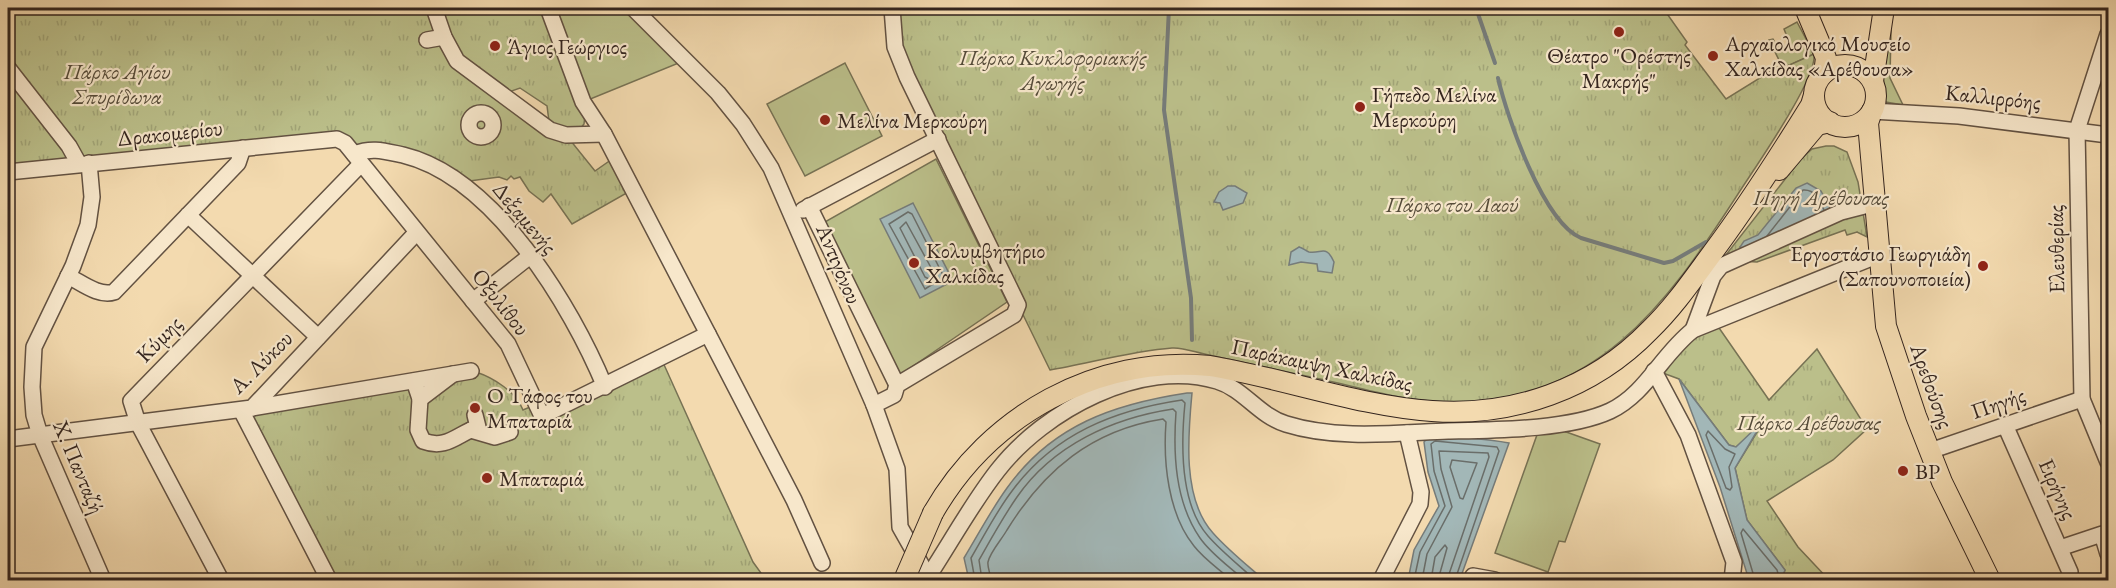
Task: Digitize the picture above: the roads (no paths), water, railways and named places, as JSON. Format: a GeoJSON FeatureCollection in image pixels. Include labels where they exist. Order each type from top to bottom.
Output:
{"type":"FeatureCollection","features":[{"type":"Feature","properties":{"kind":"main road"},"geometry":{"type":"LineString","coordinates":[[1805,8],[1826,58],[1824,73],[1814,95],[1818,111],[1838,124],[1861,123],[1872,111],[1877,96],[1873,81],[1884,8]]}},
{"type":"Feature","properties":{"kind":"main road"},"geometry":{"type":"LineString","coordinates":[[1819,8],[1850,65],[1873,81]]}},
{"type":"Feature","properties":{"kind":"main road"},"geometry":{"type":"LineString","coordinates":[[1824,73],[1866,57],[1876,8]]}},
{"type":"Feature","properties":{"kind":"main road","name":"Παράκαμψη Χαλκίδας"},"geometry":{"type":"LineString","coordinates":[[904,580],[933,513],[955,479],[976,456],[1031,409],[1087,381],[1139,367],[1181,364],[1210,366],[1406,408],[1437,412],[1480,412],[1554,394],[1607,366],[1650,331],[1679,298],[1747,206],[1811,105],[1814,95]]}},
{"type":"Feature","properties":{"kind":"main road","name":"Αρεθούσης"},"geometry":{"type":"LineString","coordinates":[[1872,111],[1868,123],[1886,326],[1930,451],[1990,580]]}},
{"type":"Feature","properties":{"kind":"main road","name":"Παράκαμψη Χαλκίδας"},"geometry":{"type":"LineString","coordinates":[[1747,206],[1817,125],[1838,124]]}},
{"type":"Feature","properties":{"kind":"main road","name":"Αρεθούσης"},"geometry":{"type":"LineString","coordinates":[[1838,124],[1856,135],[1875,200]]}},
{"type":"Feature","properties":{"kind":"street"},"geometry":{"type":"LineString","coordinates":[[434,8],[444,37],[457,61],[550,130],[566,135],[604,134]]}},
{"type":"Feature","properties":{"kind":"street"},"geometry":{"type":"LineString","coordinates":[[548,8],[583,102],[604,134],[708,334],[794,500],[822,563]]}},
{"type":"Feature","properties":{"kind":"street","name":"Αντιγόνου"},"geometry":{"type":"LineString","coordinates":[[633,8],[718,93],[771,168],[874,405],[897,469],[900,527],[929,579]]}},
{"type":"Feature","properties":{"kind":"street"},"geometry":{"type":"LineString","coordinates":[[874,405],[894,395],[897,385],[1011,317],[1017,308],[1017,301],[895,47],[892,8]]}},
{"type":"Feature","properties":{"kind":"street","name":"Ελευθερίας"},"geometry":{"type":"LineString","coordinates":[[2109,34],[2077,130],[2082,399],[2109,462]]}},
{"type":"Feature","properties":{"kind":"street"},"geometry":{"type":"LineString","coordinates":[[427,40],[444,37]]}},
{"type":"Feature","properties":{"kind":"street"},"geometry":{"type":"LineString","coordinates":[[8,68],[84,164]]}},
{"type":"Feature","properties":{"kind":"street"},"geometry":{"type":"LineString","coordinates":[[489,115],[502,94]]}},
{"type":"Feature","properties":{"kind":"street","name":"Καλλιρρόης"},"geometry":{"type":"LineString","coordinates":[[1872,111],[1948,115],[2109,135]]}},
{"type":"Feature","properties":{"kind":"street","name":"Δρακομερίου"},"geometry":{"type":"LineString","coordinates":[[8,172],[337,138]]}},
{"type":"Feature","properties":{"kind":"street","name":"Οξυλίθου"},"geometry":{"type":"LineString","coordinates":[[337,138],[345,143],[508,344],[542,416],[605,387],[708,334]]}},
{"type":"Feature","properties":{"kind":"street"},"geometry":{"type":"LineString","coordinates":[[793,215],[938,139]]}},
{"type":"Feature","properties":{"kind":"street"},"geometry":{"type":"LineString","coordinates":[[68,276],[94,290],[107,294],[114,292],[238,163],[243,148]]}},
{"type":"Feature","properties":{"kind":"street","name":"Δεξαμενής"},"geometry":{"type":"LineString","coordinates":[[358,159],[369,148],[391,152],[422,161],[457,178],[496,216],[566,304],[605,387]]}},
{"type":"Feature","properties":{"kind":"street","name":"Κύμης"},"geometry":{"type":"LineString","coordinates":[[221,580],[138,423],[130,401],[358,159]]}},
{"type":"Feature","properties":{"kind":"street","name":"Χ. Πανταζή"},"geometry":{"type":"LineString","coordinates":[[84,164],[91,210],[68,276],[34,347],[32,387],[34,415],[40,435],[103,580]]}},
{"type":"Feature","properties":{"kind":"street"},"geometry":{"type":"LineString","coordinates":[[1694,330],[1713,276],[1721,266],[1841,212],[1875,200]]}},
{"type":"Feature","properties":{"kind":"street"},"geometry":{"type":"LineString","coordinates":[[809,206],[897,385]]}},
{"type":"Feature","properties":{"kind":"street"},"geometry":{"type":"LineString","coordinates":[[188,215],[318,337]]}},
{"type":"Feature","properties":{"kind":"street","name":"Α. Λύκου"},"geometry":{"type":"LineString","coordinates":[[328,580],[246,409],[416,233]]}},
{"type":"Feature","properties":{"kind":"street"},"geometry":{"type":"LineString","coordinates":[[929,579],[993,477],[1008,459],[1077,404],[1117,385],[1161,376],[1203,378],[1230,386],[1269,416],[1284,424],[1363,434],[1521,429],[1597,416],[1629,399],[1670,350],[1694,330],[1880,255]]}},
{"type":"Feature","properties":{"kind":"street"},"geometry":{"type":"LineString","coordinates":[[473,302],[530,256]]}},
{"type":"Feature","properties":{"kind":"street"},"geometry":{"type":"LineString","coordinates":[[8,439],[246,409],[471,371]]}},
{"type":"Feature","properties":{"kind":"street"},"geometry":{"type":"LineString","coordinates":[[1654,371],[1688,435],[1734,562],[1732,580]]}},
{"type":"Feature","properties":{"kind":"street"},"geometry":{"type":"LineString","coordinates":[[420,399],[453,374]]}},
{"type":"Feature","properties":{"kind":"street"},"geometry":{"type":"LineString","coordinates":[[414,381],[420,399],[418,430],[423,441],[434,445],[444,444],[473,422],[495,436],[510,432]]}},
{"type":"Feature","properties":{"kind":"street","name":"Πηγής"},"geometry":{"type":"LineString","coordinates":[[1930,451],[2082,399]]}},
{"type":"Feature","properties":{"kind":"street","name":"Ειρήνης"},"geometry":{"type":"LineString","coordinates":[[2005,425],[2070,572]]}},
{"type":"Feature","properties":{"kind":"street"},"geometry":{"type":"LineString","coordinates":[[1381,580],[1420,504],[1421,492],[1407,433]]}},
{"type":"Feature","properties":{"kind":"street"},"geometry":{"type":"LineString","coordinates":[[2060,548],[2103,534],[2109,554]]}},
{"type":"Feature","properties":{"kind":"street"},"geometry":{"type":"LineString","coordinates":[[1473,576],[1495,580]]}},
{"type":"Feature","properties":{"kind":"water","name":"Πηγή Αρέθουσας"},"geometry":{"type":"Polygon","coordinates":[[[1807,183],[1821,191],[1831,210],[1747,249],[1740,247],[1744,241],[1758,235],[1796,188],[1807,183]]]}},
{"type":"Feature","properties":{"kind":"water"},"geometry":{"type":"Polygon","coordinates":[[[1228,186],[1235,186],[1247,193],[1243,203],[1223,210],[1220,203],[1214,202],[1219,192],[1228,186]]]}},
{"type":"Feature","properties":{"kind":"water"},"geometry":{"type":"Polygon","coordinates":[[[913,203],[953,281],[920,298],[880,219],[913,203]]]}},
{"type":"Feature","properties":{"kind":"water"},"geometry":{"type":"Polygon","coordinates":[[[1299,247],[1309,252],[1326,251],[1329,253],[1334,262],[1332,273],[1318,271],[1317,264],[1301,262],[1289,265],[1291,252],[1299,247]]]}},
{"type":"Feature","properties":{"kind":"water"},"geometry":{"type":"Polygon","coordinates":[[[1679,379],[1729,445],[1736,447],[1763,421],[1735,468],[1747,520],[1785,570],[1783,575],[1789,580],[1749,580],[1720,487],[1679,379]]]}},
{"type":"Feature","properties":{"kind":"water"},"geometry":{"type":"Polygon","coordinates":[[[1192,393],[1189,466],[1196,503],[1213,533],[1264,580],[969,580],[964,558],[1007,488],[1044,448],[1064,433],[1110,411],[1192,393]]]}},
{"type":"Feature","properties":{"kind":"water"},"geometry":{"type":"Polygon","coordinates":[[[1431,434],[1509,443],[1460,579],[1463,580],[1408,580],[1414,550],[1439,506],[1428,472],[1424,442],[1431,434]]]}},
{"type":"Feature","properties":{"kind":"waterway"},"geometry":{"type":"LineString","coordinates":[[1169,8],[1164,110],[1191,298],[1192,340]]}},
{"type":"Feature","properties":{"kind":"waterway"},"geometry":{"type":"LineString","coordinates":[[1476,8],[1495,63]]}},
{"type":"Feature","properties":{"kind":"waterway"},"geometry":{"type":"LineString","coordinates":[[1498,78],[1518,142],[1540,191],[1553,212],[1567,228],[1581,238],[1664,263],[1673,261],[1706,242]]}},
{"type":"Feature","properties":{"kind":"place","name":"Θέατρο \"Ορέστης Μακρής\""},"geometry":{"type":"Point","coordinates":[1619,32]}},
{"type":"Feature","properties":{"kind":"place","name":"Άγιος Γεώργιος"},"geometry":{"type":"Point","coordinates":[495,46]}},
{"type":"Feature","properties":{"kind":"place","name":"Αρχαιολογικό Μουσείο Χαλκίδας «Αρέθουσα»"},"geometry":{"type":"Point","coordinates":[1713,56]}},
{"type":"Feature","properties":{"kind":"place","name":"Γήπεδο Μελίνα Μερκούρη"},"geometry":{"type":"Point","coordinates":[1360,107]}},
{"type":"Feature","properties":{"kind":"place","name":"Μελίνα Μερκούρη"},"geometry":{"type":"Point","coordinates":[825,120]}},
{"type":"Feature","properties":{"kind":"place","name":"Κολυμβητήριο Χαλκίδας"},"geometry":{"type":"Point","coordinates":[914,263]}},
{"type":"Feature","properties":{"kind":"place","name":"Εργοστάσιο Γεωργιάδη (Σαπουνοποιεία)"},"geometry":{"type":"Point","coordinates":[1983,266]}},
{"type":"Feature","properties":{"kind":"place","name":"Ο Τάφος του Μπαταριά"},"geometry":{"type":"Point","coordinates":[475,408]}},
{"type":"Feature","properties":{"kind":"place","name":"BP"},"geometry":{"type":"Point","coordinates":[1903,471]}},
{"type":"Feature","properties":{"kind":"place","name":"Μπαταριά"},"geometry":{"type":"Point","coordinates":[487,478]}},
{"type":"Feature","properties":{"kind":"park label","name":"Πάρκο Κυκλοφοριακής Αγωγής"},"geometry":{"type":"Point","coordinates":[1053,70]}},
{"type":"Feature","properties":{"kind":"park label","name":"Πάρκο Αγίου Σπυρίδωνα"},"geometry":{"type":"Point","coordinates":[117,84]}},
{"type":"Feature","properties":{"kind":"park label","name":"Πάρκο του Λαού"},"geometry":{"type":"Point","coordinates":[1452,204]}},
{"type":"Feature","properties":{"kind":"park label","name":"Πάρκο Αρέθουσας"},"geometry":{"type":"Point","coordinates":[1809,422]}}]}
